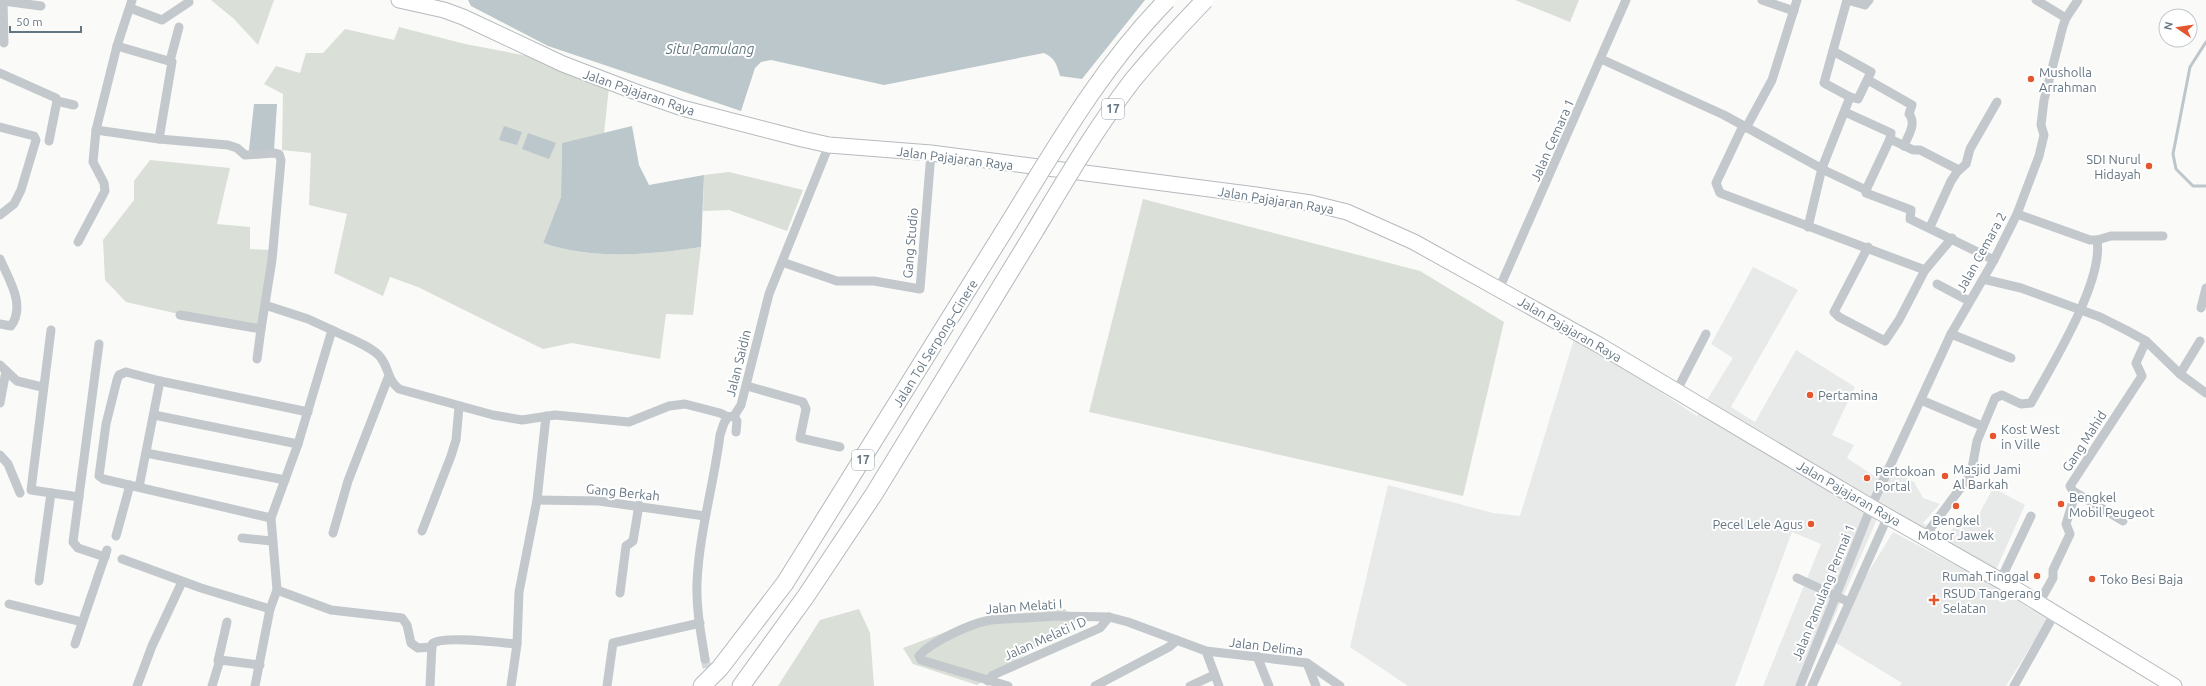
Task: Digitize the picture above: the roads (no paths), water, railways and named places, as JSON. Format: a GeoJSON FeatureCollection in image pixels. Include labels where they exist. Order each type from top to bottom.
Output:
{"type":"FeatureCollection","features":[{"type":"Feature","properties":{"kind":"highway","name":"Jalan Tol Serpong–Cinere"},"geometry":{"type":"LineString","coordinates":[[702,686],[720,668],[785,583],[1058,142],[1110,66],[1149,19],[1167,0]]}},
{"type":"Feature","properties":{"kind":"highway","name":"Jalan Tol Serpong–Cinere"},"geometry":{"type":"LineString","coordinates":[[741,686],[806,596],[874,494],[1082,153],[1132,82],[1170,36],[1205,0]]}},
{"type":"Feature","properties":{"kind":"main road","name":"Jalan Pajajaran Raya"},"geometry":{"type":"LineString","coordinates":[[399,0],[444,10],[463,17],[563,64],[643,95],[733,122],[829,145],[931,153],[1311,203],[1347,212],[1414,242],[1599,344],[1676,392],[1871,507],[2039,603],[2174,686]]}},
{"type":"Feature","properties":{"kind":"street"},"geometry":{"type":"LineString","coordinates":[[4,43],[3,0],[41,6]]}},
{"type":"Feature","properties":{"kind":"street","name":"Jalan Cemara 1"},"geometry":{"type":"LineString","coordinates":[[1499,289],[1626,0]]}},
{"type":"Feature","properties":{"kind":"street"},"geometry":{"type":"LineString","coordinates":[[1762,0],[1794,11]]}},
{"type":"Feature","properties":{"kind":"street"},"geometry":{"type":"LineString","coordinates":[[1797,0],[1772,80],[1744,127],[1716,183],[1718,191],[1808,227],[1868,247],[1925,270]]}},
{"type":"Feature","properties":{"kind":"street"},"geometry":{"type":"LineString","coordinates":[[1833,51],[1870,70],[1868,80],[1858,99],[1850,97],[1824,84],[1833,51],[1847,0],[1865,5],[1869,0]]}},
{"type":"Feature","properties":{"kind":"street"},"geometry":{"type":"LineString","coordinates":[[2036,0],[2066,18]]}},
{"type":"Feature","properties":{"kind":"street","name":"Jalan Cemara 2"},"geometry":{"type":"LineString","coordinates":[[1871,507],[1951,334],[1994,260],[2017,214],[2039,156],[2044,135],[2041,125],[2044,100],[2066,18],[2078,0]]}},
{"type":"Feature","properties":{"kind":"street"},"geometry":{"type":"LineString","coordinates":[[78,242],[105,189],[104,183],[93,162],[96,130],[117,46],[131,4],[162,20],[189,2]]}},
{"type":"Feature","properties":{"kind":"street"},"geometry":{"type":"LineString","coordinates":[[159,139],[172,64],[170,61],[179,27]]}},
{"type":"Feature","properties":{"kind":"street"},"geometry":{"type":"LineString","coordinates":[[117,46],[170,61]]}},
{"type":"Feature","properties":{"kind":"street"},"geometry":{"type":"LineString","coordinates":[[1601,59],[1724,115],[1744,127],[1866,190],[1866,193],[1911,210],[1910,218],[1994,260]]}},
{"type":"Feature","properties":{"kind":"street"},"geometry":{"type":"LineString","coordinates":[[0,73],[53,97],[57,101],[74,105]]}},
{"type":"Feature","properties":{"kind":"street"},"geometry":{"type":"LineString","coordinates":[[1868,80],[1912,105],[1909,114],[1913,120],[1913,125],[1904,146]]}},
{"type":"Feature","properties":{"kind":"street"},"geometry":{"type":"LineString","coordinates":[[1808,227],[1822,168],[1850,97]]}},
{"type":"Feature","properties":{"kind":"street"},"geometry":{"type":"LineString","coordinates":[[49,141],[57,101]]}},
{"type":"Feature","properties":{"kind":"street"},"geometry":{"type":"LineString","coordinates":[[1930,227],[1951,181],[1959,170],[1963,170],[1970,149],[1997,102]]}},
{"type":"Feature","properties":{"kind":"street"},"geometry":{"type":"LineString","coordinates":[[1845,112],[1891,133],[1890,139],[1866,190]]}},
{"type":"Feature","properties":{"kind":"street"},"geometry":{"type":"LineString","coordinates":[[0,127],[34,136],[36,140],[21,190],[14,204],[1,214]]}},
{"type":"Feature","properties":{"kind":"street"},"geometry":{"type":"LineString","coordinates":[[96,130],[159,139],[228,145],[237,148],[245,155],[279,154],[281,160],[280,192],[258,359]]}},
{"type":"Feature","properties":{"kind":"street"},"geometry":{"type":"LineString","coordinates":[[1890,139],[1916,151],[1920,150],[1959,170]]}},
{"type":"Feature","properties":{"kind":"street","name":"Jalan Saidin"},"geometry":{"type":"LineString","coordinates":[[705,659],[697,582],[705,516],[720,435],[724,423],[742,405],[769,294],[829,145]]}},
{"type":"Feature","properties":{"kind":"street","name":"Gang Studio"},"geometry":{"type":"LineString","coordinates":[[782,262],[837,281],[874,281],[920,289],[931,153]]}},
{"type":"Feature","properties":{"kind":"street"},"geometry":{"type":"LineString","coordinates":[[2017,214],[2090,240],[2097,240],[2111,236],[2162,236]]}},
{"type":"Feature","properties":{"kind":"street"},"geometry":{"type":"LineString","coordinates":[[1868,247],[1834,312],[1839,317],[1882,341],[1888,340],[1925,270],[1952,238]]}},
{"type":"Feature","properties":{"kind":"street"},"geometry":{"type":"LineString","coordinates":[[1924,537],[1971,474],[1982,426],[1998,396],[2022,404],[2032,403],[2080,310],[2095,271],[2099,253],[2097,240]]}},
{"type":"Feature","properties":{"kind":"street"},"geometry":{"type":"LineString","coordinates":[[0,259],[18,303],[15,320],[11,326],[0,324]]}},
{"type":"Feature","properties":{"kind":"street"},"geometry":{"type":"LineString","coordinates":[[1983,279],[2021,288],[2120,327],[2146,341],[2180,374],[2206,393]]}},
{"type":"Feature","properties":{"kind":"street"},"geometry":{"type":"LineString","coordinates":[[1937,284],[1969,301]]}},
{"type":"Feature","properties":{"kind":"street"},"geometry":{"type":"LineString","coordinates":[[2201,308],[2206,288]]}},
{"type":"Feature","properties":{"kind":"street"},"geometry":{"type":"LineString","coordinates":[[265,305],[308,319],[332,330],[380,356],[388,369],[388,378],[348,481],[333,533]]}},
{"type":"Feature","properties":{"kind":"street"},"geometry":{"type":"LineString","coordinates":[[180,315],[261,329]]}},
{"type":"Feature","properties":{"kind":"street"},"geometry":{"type":"LineString","coordinates":[[51,330],[42,387],[31,490],[79,497]]}},
{"type":"Feature","properties":{"kind":"street"},"geometry":{"type":"LineString","coordinates":[[255,686],[270,609],[277,590],[271,518],[298,444],[332,330]]}},
{"type":"Feature","properties":{"kind":"street"},"geometry":{"type":"LineString","coordinates":[[1676,392],[1706,334]]}},
{"type":"Feature","properties":{"kind":"street"},"geometry":{"type":"LineString","coordinates":[[1951,334],[2011,358]]}},
{"type":"Feature","properties":{"kind":"street","name":"Gang Mahid"},"geometry":{"type":"LineString","coordinates":[[2039,603],[2053,578],[2053,570],[2070,534],[2066,524],[2075,495],[2070,486],[2142,376],[2136,363],[2146,341]]}},
{"type":"Feature","properties":{"kind":"street"},"geometry":{"type":"LineString","coordinates":[[2180,374],[2200,341]]}},
{"type":"Feature","properties":{"kind":"street"},"geometry":{"type":"LineString","coordinates":[[75,644],[106,554],[78,548],[73,542],[98,344]]}},
{"type":"Feature","properties":{"kind":"street"},"geometry":{"type":"LineString","coordinates":[[3,368],[18,381],[42,387]]}},
{"type":"Feature","properties":{"kind":"street"},"geometry":{"type":"LineString","coordinates":[[0,403],[3,368]]}},
{"type":"Feature","properties":{"kind":"street"},"geometry":{"type":"LineString","coordinates":[[271,518],[103,479],[99,476],[106,424],[117,380],[119,375],[126,372],[160,382],[308,412]]}},
{"type":"Feature","properties":{"kind":"street"},"geometry":{"type":"LineString","coordinates":[[388,378],[399,390],[459,407],[522,420],[546,416],[568,415],[629,422],[669,406],[685,404],[720,412],[731,417],[737,421],[736,432]]}},
{"type":"Feature","properties":{"kind":"street"},"geometry":{"type":"LineString","coordinates":[[116,536],[146,453],[160,382]]}},
{"type":"Feature","properties":{"kind":"street"},"geometry":{"type":"LineString","coordinates":[[747,386],[803,402],[806,409],[800,438],[840,447]]}},
{"type":"Feature","properties":{"kind":"street"},"geometry":{"type":"LineString","coordinates":[[1921,400],[1982,426]]}},
{"type":"Feature","properties":{"kind":"street"},"geometry":{"type":"LineString","coordinates":[[422,531],[456,440],[459,407]]}},
{"type":"Feature","properties":{"kind":"street"},"geometry":{"type":"LineString","coordinates":[[154,415],[298,444]]}},
{"type":"Feature","properties":{"kind":"street"},"geometry":{"type":"LineString","coordinates":[[511,686],[517,644],[521,577],[537,500],[546,416]]}},
{"type":"Feature","properties":{"kind":"street"},"geometry":{"type":"LineString","coordinates":[[146,453],[285,480]]}},
{"type":"Feature","properties":{"kind":"street"},"geometry":{"type":"LineString","coordinates":[[0,454],[8,464],[20,493]]}},
{"type":"Feature","properties":{"kind":"street"},"geometry":{"type":"LineString","coordinates":[[2073,491],[2123,521]]}},
{"type":"Feature","properties":{"kind":"street"},"geometry":{"type":"LineString","coordinates":[[39,581],[51,493]]}},
{"type":"Feature","properties":{"kind":"street","name":"Gang Berkah"},"geometry":{"type":"LineString","coordinates":[[537,500],[587,500],[705,516]]}},
{"type":"Feature","properties":{"kind":"street"},"geometry":{"type":"LineString","coordinates":[[620,593],[626,546],[633,541],[639,506]]}},
{"type":"Feature","properties":{"kind":"street","name":"Jalan Pamulang Permai 1"},"geometry":{"type":"LineString","coordinates":[[1800,686],[1871,507]]}},
{"type":"Feature","properties":{"kind":"street"},"geometry":{"type":"LineString","coordinates":[[1812,686],[1888,516]]}},
{"type":"Feature","properties":{"kind":"street"},"geometry":{"type":"LineString","coordinates":[[2000,581],[2031,516]]}},
{"type":"Feature","properties":{"kind":"street"},"geometry":{"type":"LineString","coordinates":[[242,538],[272,541]]}},
{"type":"Feature","properties":{"kind":"street"},"geometry":{"type":"LineString","coordinates":[[122,559],[182,582],[270,609]]}},
{"type":"Feature","properties":{"kind":"street"},"geometry":{"type":"LineString","coordinates":[[1797,578],[1835,597],[1849,602]]}},
{"type":"Feature","properties":{"kind":"street"},"geometry":{"type":"LineString","coordinates":[[137,686],[152,646],[182,582]]}},
{"type":"Feature","properties":{"kind":"street"},"geometry":{"type":"LineString","coordinates":[[277,590],[331,610],[402,618],[407,625],[411,643],[418,648],[432,647]]}},
{"type":"Feature","properties":{"kind":"street"},"geometry":{"type":"LineString","coordinates":[[8,604],[82,622]]}},
{"type":"Feature","properties":{"kind":"street"},"geometry":{"type":"LineString","coordinates":[[2014,686],[2055,613]]}},
{"type":"Feature","properties":{"kind":"street","name":"Jalan Melati I"},"geometry":{"type":"LineString","coordinates":[[1008,686],[920,660],[919,656],[935,643],[980,622],[1002,618],[1058,616],[1109,617],[1206,651]]}},
{"type":"Feature","properties":{"kind":"street","name":"Jalan Melati I D"},"geometry":{"type":"LineString","coordinates":[[988,681],[993,675],[1100,628],[1109,617]]}},
{"type":"Feature","properties":{"kind":"street"},"geometry":{"type":"LineString","coordinates":[[212,686],[227,622]]}},
{"type":"Feature","properties":{"kind":"street"},"geometry":{"type":"LineString","coordinates":[[607,686],[613,643],[700,622]]}},
{"type":"Feature","properties":{"kind":"street"},"geometry":{"type":"LineString","coordinates":[[430,686],[432,647],[435,641],[442,640],[517,644]]}},
{"type":"Feature","properties":{"kind":"street"},"geometry":{"type":"LineString","coordinates":[[1095,686],[1169,647],[1177,640]]}},
{"type":"Feature","properties":{"kind":"street"},"geometry":{"type":"LineString","coordinates":[[1206,651],[1218,686]]}},
{"type":"Feature","properties":{"kind":"street","name":"Jalan Delima"},"geometry":{"type":"LineString","coordinates":[[1206,651],[1257,656],[1307,664],[1340,686]]}},
{"type":"Feature","properties":{"kind":"street"},"geometry":{"type":"LineString","coordinates":[[1257,656],[1269,686]]}},
{"type":"Feature","properties":{"kind":"street"},"geometry":{"type":"LineString","coordinates":[[218,661],[260,665]]}},
{"type":"Feature","properties":{"kind":"street"},"geometry":{"type":"LineString","coordinates":[[1307,664],[1316,686]]}},
{"type":"Feature","properties":{"kind":"street"},"geometry":{"type":"LineString","coordinates":[[1190,686],[1214,675]]}},
{"type":"Feature","properties":{"kind":"water","name":"Situ Pamulang"},"geometry":{"type":"Polygon","coordinates":[[[468,0],[1145,0],[1082,79],[1060,76],[1055,62],[1051,57],[1044,53],[884,85],[771,60],[761,62],[755,68],[741,111],[548,46],[471,6],[468,0]]]}},
{"type":"Feature","properties":{"kind":"water"},"geometry":{"type":"Polygon","coordinates":[[[254,104],[277,104],[274,150],[249,150],[254,104]]]}},
{"type":"Feature","properties":{"kind":"water"},"geometry":{"type":"Polygon","coordinates":[[[504,126],[522,132],[517,145],[499,140],[504,126]]]}},
{"type":"Feature","properties":{"kind":"water"},"geometry":{"type":"Polygon","coordinates":[[[632,126],[639,165],[649,185],[704,175],[701,247],[641,254],[601,254],[581,252],[543,243],[561,197],[562,143],[632,126]]]}},
{"type":"Feature","properties":{"kind":"water"},"geometry":{"type":"Polygon","coordinates":[[[528,133],[556,143],[549,159],[522,149],[528,133]]]}},
{"type":"Feature","properties":{"kind":"waterway"},"geometry":{"type":"LineString","coordinates":[[2206,42],[2190,67],[2173,154],[2176,169],[2193,186],[2206,186]]}},
{"type":"Feature","properties":{"kind":"tunnel"},"geometry":{"type":"LineString","coordinates":[[705,659],[710,681]]}},
{"type":"Feature","properties":{"kind":"place","name":"Musholla Arrahman"},"geometry":{"type":"Point","coordinates":[2031,79]}},
{"type":"Feature","properties":{"kind":"place","name":"SDI Nurul Hidayah"},"geometry":{"type":"Point","coordinates":[2149,166]}},
{"type":"Feature","properties":{"kind":"place","name":"Pertamina"},"geometry":{"type":"Point","coordinates":[1810,395]}},
{"type":"Feature","properties":{"kind":"place","name":"Kost West in Ville"},"geometry":{"type":"Point","coordinates":[1993,436]}},
{"type":"Feature","properties":{"kind":"place","name":"Masjid Jami Al Barkah"},"geometry":{"type":"Point","coordinates":[1945,476]}},
{"type":"Feature","properties":{"kind":"place","name":"Pertokoan Portal"},"geometry":{"type":"Point","coordinates":[1867,478]}},
{"type":"Feature","properties":{"kind":"place","name":"Bengkel Mobil Peugeot"},"geometry":{"type":"Point","coordinates":[2061,504]}},
{"type":"Feature","properties":{"kind":"place","name":"Bengkel Motor Jawek"},"geometry":{"type":"Point","coordinates":[1956,506]}},
{"type":"Feature","properties":{"kind":"place","name":"Pecel Lele Agus"},"geometry":{"type":"Point","coordinates":[1811,524]}},
{"type":"Feature","properties":{"kind":"place","name":"Rumah Tinggal"},"geometry":{"type":"Point","coordinates":[2037,576]}},
{"type":"Feature","properties":{"kind":"place","name":"Toko Besi Baja"},"geometry":{"type":"Point","coordinates":[2092,579]}},
{"type":"Feature","properties":{"kind":"place","name":"RSUD Tangerang Selatan"},"geometry":{"type":"Point","coordinates":[1934,600]}}]}
